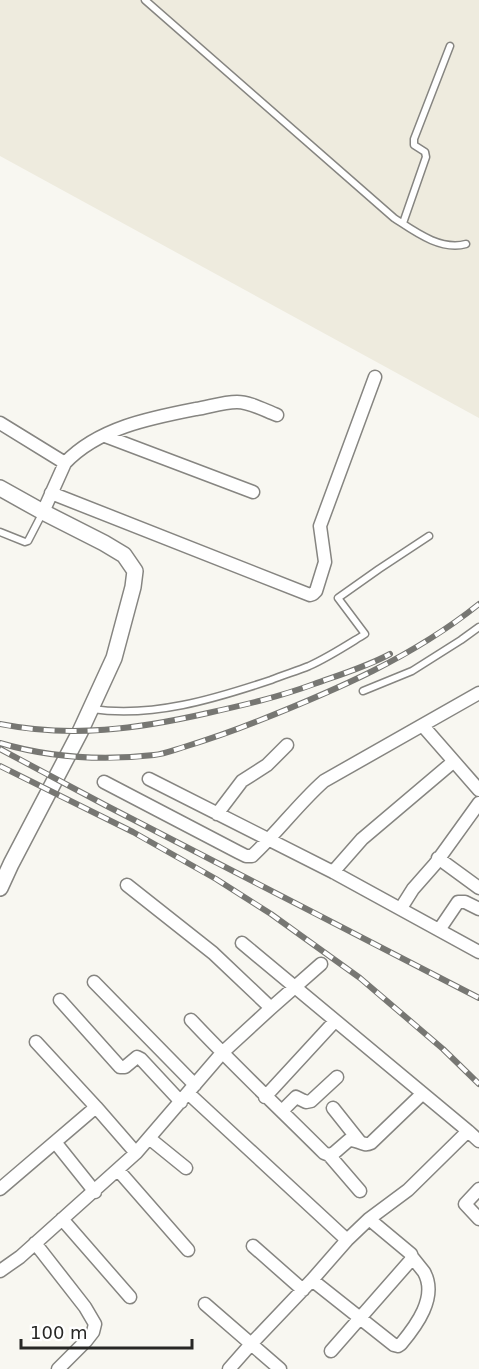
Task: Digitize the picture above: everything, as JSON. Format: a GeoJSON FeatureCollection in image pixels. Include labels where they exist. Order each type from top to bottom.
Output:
{"type":"FeatureCollection","features":[{"type":"Feature","properties":{"kind":"street"},"geometry":{"type":"LineString","coordinates":[[51,493],[310,595],[313,594],[325,562],[320,526],[375,377]]}},
{"type":"Feature","properties":{"kind":"street"},"geometry":{"type":"LineString","coordinates":[[43,512],[65,464],[71,457],[105,436],[137,422],[230,403],[244,403],[277,415]]}},
{"type":"Feature","properties":{"kind":"street"},"geometry":{"type":"LineString","coordinates":[[0,423],[65,464]]}},
{"type":"Feature","properties":{"kind":"street"},"geometry":{"type":"LineString","coordinates":[[105,436],[253,492]]}},
{"type":"Feature","properties":{"kind":"street"},"geometry":{"type":"LineString","coordinates":[[0,488],[124,555],[135,571],[133,587],[114,658],[80,732],[0,886]]}},
{"type":"Feature","properties":{"kind":"street"},"geometry":{"type":"LineString","coordinates":[[104,782],[246,856],[252,856],[324,781],[479,693]]}},
{"type":"Feature","properties":{"kind":"street"},"geometry":{"type":"LineString","coordinates":[[423,726],[479,790]]}},
{"type":"Feature","properties":{"kind":"street"},"geometry":{"type":"LineString","coordinates":[[217,814],[242,782],[267,765],[287,745]]}},
{"type":"Feature","properties":{"kind":"street"},"geometry":{"type":"LineString","coordinates":[[333,872],[362,839],[453,762]]}},
{"type":"Feature","properties":{"kind":"street"},"geometry":{"type":"LineString","coordinates":[[149,779],[333,872],[479,952]]}},
{"type":"Feature","properties":{"kind":"street"},"geometry":{"type":"LineString","coordinates":[[401,908],[479,803]]}},
{"type":"Feature","properties":{"kind":"street"},"geometry":{"type":"LineString","coordinates":[[438,858],[479,888]]}},
{"type":"Feature","properties":{"kind":"street"},"geometry":{"type":"LineString","coordinates":[[128,885],[213,952],[270,1008]]}},
{"type":"Feature","properties":{"kind":"street"},"geometry":{"type":"LineString","coordinates":[[439,930],[458,902],[465,902],[479,909]]}},
{"type":"Feature","properties":{"kind":"street"},"geometry":{"type":"LineString","coordinates":[[242,943],[479,1141]]}},
{"type":"Feature","properties":{"kind":"street"},"geometry":{"type":"LineString","coordinates":[[0,1271],[136,1154],[222,1053],[321,964]]}},
{"type":"Feature","properties":{"kind":"street"},"geometry":{"type":"LineString","coordinates":[[94,982],[188,1093]]}},
{"type":"Feature","properties":{"kind":"street"},"geometry":{"type":"LineString","coordinates":[[60,1000],[120,1067],[125,1067],[137,1057],[188,1093],[347,1240]]}},
{"type":"Feature","properties":{"kind":"street"},"geometry":{"type":"LineString","coordinates":[[191,1020],[265,1097],[324,1153],[329,1155],[360,1191]]}},
{"type":"Feature","properties":{"kind":"street"},"geometry":{"type":"LineString","coordinates":[[265,1097],[335,1021]]}},
{"type":"Feature","properties":{"kind":"street"},"geometry":{"type":"LineString","coordinates":[[36,1042],[136,1154]]}},
{"type":"Feature","properties":{"kind":"street"},"geometry":{"type":"LineString","coordinates":[[282,1111],[296,1097],[306,1102],[311,1101],[337,1077]]}},
{"type":"Feature","properties":{"kind":"street"},"geometry":{"type":"LineString","coordinates":[[329,1155],[349,1140],[364,1144],[371,1143],[422,1094]]}},
{"type":"Feature","properties":{"kind":"street"},"geometry":{"type":"LineString","coordinates":[[0,1190],[96,1107]]}},
{"type":"Feature","properties":{"kind":"street"},"geometry":{"type":"LineString","coordinates":[[333,1108],[360,1142]]}},
{"type":"Feature","properties":{"kind":"street"},"geometry":{"type":"LineString","coordinates":[[229,1369],[347,1240],[369,1219],[408,1190],[468,1131]]}},
{"type":"Feature","properties":{"kind":"street"},"geometry":{"type":"LineString","coordinates":[[149,1138],[186,1168]]}},
{"type":"Feature","properties":{"kind":"street"},"geometry":{"type":"LineString","coordinates":[[55,1142],[94,1192]]}},
{"type":"Feature","properties":{"kind":"street"},"geometry":{"type":"LineString","coordinates":[[118,1170],[188,1250]]}},
{"type":"Feature","properties":{"kind":"street"},"geometry":{"type":"LineString","coordinates":[[479,1189],[465,1204],[479,1219]]}},
{"type":"Feature","properties":{"kind":"street"},"geometry":{"type":"LineString","coordinates":[[62,1219],[130,1297]]}},
{"type":"Feature","properties":{"kind":"street"},"geometry":{"type":"LineString","coordinates":[[312,1280],[394,1345],[401,1344],[416,1325],[425,1306],[428,1286],[426,1278],[411,1254],[369,1219]]}},
{"type":"Feature","properties":{"kind":"street"},"geometry":{"type":"LineString","coordinates":[[35,1243],[85,1307],[94,1324],[93,1332],[86,1341],[58,1369]]}},
{"type":"Feature","properties":{"kind":"street"},"geometry":{"type":"LineString","coordinates":[[254,1246],[303,1290]]}},
{"type":"Feature","properties":{"kind":"street"},"geometry":{"type":"LineString","coordinates":[[331,1351],[412,1257]]}},
{"type":"Feature","properties":{"kind":"street"},"geometry":{"type":"LineString","coordinates":[[205,1304],[280,1369]]}},
{"type":"Feature","properties":{"kind":"lane"},"geometry":{"type":"LineString","coordinates":[[145,0],[384,210],[403,224],[442,244],[451,246],[466,244]]}},
{"type":"Feature","properties":{"kind":"lane"},"geometry":{"type":"LineString","coordinates":[[403,224],[426,157],[425,152],[414,145],[414,139],[450,46]]}},
{"type":"Feature","properties":{"kind":"lane"},"geometry":{"type":"LineString","coordinates":[[0,532],[25,542],[28,541],[43,512]]}},
{"type":"Feature","properties":{"kind":"lane"},"geometry":{"type":"LineString","coordinates":[[90,709],[130,711],[177,706],[246,688],[308,667],[365,634],[338,598],[429,536]]}},
{"type":"Feature","properties":{"kind":"lane"},"geometry":{"type":"LineString","coordinates":[[363,692],[412,671],[479,627]]}},
{"type":"Feature","properties":{"kind":"shaded area"},"geometry":{"type":"Polygon","coordinates":[[[0,0],[479,0],[479,418],[0,156],[0,0]]]}},
{"type":"Feature","properties":{"kind":"railway"},"geometry":{"type":"LineString","coordinates":[[0,743],[38,752],[76,757],[134,757],[169,752],[249,725],[373,671],[428,640],[479,604]]}},
{"type":"Feature","properties":{"kind":"railway"},"geometry":{"type":"LineString","coordinates":[[0,724],[79,731],[130,727],[182,719],[288,693],[372,663],[390,654]]}},
{"type":"Feature","properties":{"kind":"railway"},"geometry":{"type":"LineString","coordinates":[[0,749],[479,998]]}},
{"type":"Feature","properties":{"kind":"railway"},"geometry":{"type":"LineString","coordinates":[[0,766],[133,832],[216,879],[271,914],[360,978],[443,1049],[479,1084]]}}]}
